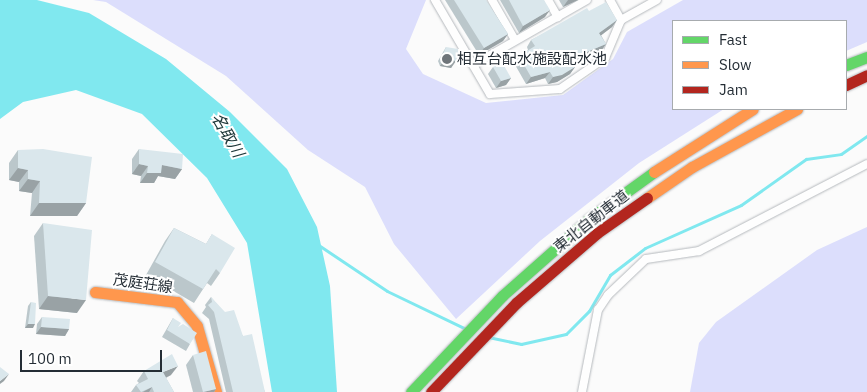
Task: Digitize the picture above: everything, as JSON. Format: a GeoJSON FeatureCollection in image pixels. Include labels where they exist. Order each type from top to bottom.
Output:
{"type":"FeatureCollection","features":[{"type":"Feature","properties":{"kind":"main road"},"geometry":{"type":"LineString","coordinates":[[847,65],[867,57]]}},
{"type":"Feature","properties":{"kind":"main road"},"geometry":{"type":"LineString","coordinates":[[847,84],[867,74]]}},
{"type":"Feature","properties":{"kind":"main road","name":"東北自動車道"},"geometry":{"type":"LineString","coordinates":[[411,392],[476,321],[589,219],[635,184],[751,110]]}},
{"type":"Feature","properties":{"kind":"main road","name":"東北自動車道"},"geometry":{"type":"LineString","coordinates":[[431,392],[491,328],[549,274],[647,197],[692,167],[795,110]]}},
{"type":"Feature","properties":{"kind":"main road","name":"茂庭荘線"},"geometry":{"type":"LineString","coordinates":[[95,292],[177,302],[197,326],[216,392]]}},
{"type":"Feature","properties":{"kind":"street"},"geometry":{"type":"LineString","coordinates":[[435,0],[490,94],[560,89],[605,58],[621,20],[657,0]]}},
{"type":"Feature","properties":{"kind":"street"},"geometry":{"type":"LineString","coordinates":[[492,0],[515,40]]}},
{"type":"Feature","properties":{"kind":"street"},"geometry":{"type":"LineString","coordinates":[[548,0],[558,17]]}},
{"type":"Feature","properties":{"kind":"street"},"geometry":{"type":"LineString","coordinates":[[473,64],[587,0]]}},
{"type":"Feature","properties":{"kind":"street"},"geometry":{"type":"LineString","coordinates":[[610,0],[621,20]]}},
{"type":"Feature","properties":{"kind":"street"},"geometry":{"type":"LineString","coordinates":[[582,392],[598,310],[608,295],[646,259],[700,251],[867,164]]}},
{"type":"Feature","properties":{"kind":"shaded area"},"geometry":{"type":"Polygon","coordinates":[[[93,0],[426,0],[406,49],[423,74],[486,103],[563,95],[613,59],[627,32],[683,0],[867,0],[867,42],[847,51],[847,20],[672,20],[672,110],[722,110],[639,163],[540,241],[456,319],[394,244],[365,187],[308,150],[226,76],[106,2],[93,0]]]}},
{"type":"Feature","properties":{"kind":"shaded area"},"geometry":{"type":"Polygon","coordinates":[[[867,227],[867,392],[690,392],[699,343],[716,322],[817,250],[867,227]]]}},
{"type":"Feature","properties":{"kind":"water","name":"名取川"},"geometry":{"type":"Polygon","coordinates":[[[0,0],[37,0],[89,13],[166,59],[230,112],[287,169],[317,227],[330,286],[337,392],[272,392],[247,243],[207,178],[142,114],[76,90],[23,102],[0,119],[0,0]]]}},
{"type":"Feature","properties":{"kind":"building"},"geometry":{"type":"Polygon","coordinates":[[[454,0],[486,0],[508,34],[484,48],[454,0]]]}},
{"type":"Feature","properties":{"kind":"building"},"geometry":{"type":"Polygon","coordinates":[[[509,0],[544,0],[550,10],[523,26],[509,0]]]}},
{"type":"Feature","properties":{"kind":"building"},"geometry":{"type":"Polygon","coordinates":[[[606,2],[617,20],[599,33],[606,44],[570,59],[575,67],[562,75],[553,77],[550,72],[531,77],[519,56],[535,46],[531,40],[587,8],[589,11],[606,2]]]}},
{"type":"Feature","properties":{"kind":"building"},"geometry":{"type":"Polygon","coordinates":[[[446,47],[458,49],[459,57],[456,61],[445,59],[443,54],[446,47]]]}},
{"type":"Feature","properties":{"kind":"building"},"geometry":{"type":"Polygon","coordinates":[[[502,62],[511,78],[501,81],[493,67],[502,62]]]}},
{"type":"Feature","properties":{"kind":"building"},"geometry":{"type":"Polygon","coordinates":[[[43,149],[92,157],[86,203],[39,203],[40,181],[28,179],[28,170],[18,168],[18,150],[43,149]]]}},
{"type":"Feature","properties":{"kind":"building"},"geometry":{"type":"Polygon","coordinates":[[[139,149],[183,154],[182,169],[162,165],[161,173],[147,173],[148,166],[139,164],[139,149]]]}},
{"type":"Feature","properties":{"kind":"building"},"geometry":{"type":"Polygon","coordinates":[[[43,223],[92,230],[86,300],[48,296],[43,223]]]}},
{"type":"Feature","properties":{"kind":"building"},"geometry":{"type":"Polygon","coordinates":[[[174,228],[206,244],[212,234],[235,248],[220,273],[216,269],[203,289],[155,262],[174,228]]]}},
{"type":"Feature","properties":{"kind":"building"},"geometry":{"type":"Polygon","coordinates":[[[211,297],[225,312],[234,310],[243,336],[252,334],[265,392],[233,392],[214,312],[208,305],[212,302],[211,297]]]}},
{"type":"Feature","properties":{"kind":"building"},"geometry":{"type":"Polygon","coordinates":[[[31,302],[36,303],[35,324],[28,324],[31,302]]]}},
{"type":"Feature","properties":{"kind":"building"},"geometry":{"type":"Polygon","coordinates":[[[42,317],[70,319],[69,329],[41,327],[42,317]]]}},
{"type":"Feature","properties":{"kind":"building"},"geometry":{"type":"Polygon","coordinates":[[[173,318],[181,323],[178,327],[183,324],[197,333],[190,344],[167,330],[173,318]]]}},
{"type":"Feature","properties":{"kind":"building"},"geometry":{"type":"Polygon","coordinates":[[[206,351],[216,389],[203,392],[193,355],[206,351]]]}},
{"type":"Feature","properties":{"kind":"building"},"geometry":{"type":"Polygon","coordinates":[[[172,354],[178,366],[163,372],[174,392],[154,392],[152,387],[141,392],[136,385],[148,379],[144,371],[172,354]]]}},
{"type":"Feature","properties":{"kind":"building"},"geometry":{"type":"Polygon","coordinates":[[[0,367],[9,374],[0,381],[0,367]]]}},
{"type":"Feature","properties":{"kind":"waterway"},"geometry":{"type":"LineString","coordinates":[[488,337],[521,344],[566,334],[589,311],[610,275],[645,248],[741,205],[806,159],[841,154],[867,136]]}},
{"type":"Feature","properties":{"kind":"waterway"},"geometry":{"type":"LineString","coordinates":[[317,244],[387,291],[466,329]]}},
{"type":"Feature","properties":{"kind":"traffic: fast"},"geometry":{"type":"LineString","coordinates":[[847,65],[867,57]]}},
{"type":"Feature","properties":{"kind":"traffic: fast"},"geometry":{"type":"LineString","coordinates":[[411,392],[502,296],[589,219],[654,172]]}},
{"type":"Feature","properties":{"kind":"traffic: slow"},"geometry":{"type":"LineString","coordinates":[[654,172],[751,110]]}},
{"type":"Feature","properties":{"kind":"traffic: slow"},"geometry":{"type":"LineString","coordinates":[[647,198],[692,167],[795,110]]}},
{"type":"Feature","properties":{"kind":"traffic: slow"},"geometry":{"type":"LineString","coordinates":[[95,292],[177,302],[197,326],[216,392]]}},
{"type":"Feature","properties":{"kind":"traffic: jam"},"geometry":{"type":"LineString","coordinates":[[847,85],[867,75]]}},
{"type":"Feature","properties":{"kind":"traffic: jam"},"geometry":{"type":"LineString","coordinates":[[431,392],[516,303],[597,233],[647,198]]}},
{"type":"Feature","properties":{"kind":"place","name":"相互台配水施設配水池"},"geometry":{"type":"Point","coordinates":[447,59]}}]}
